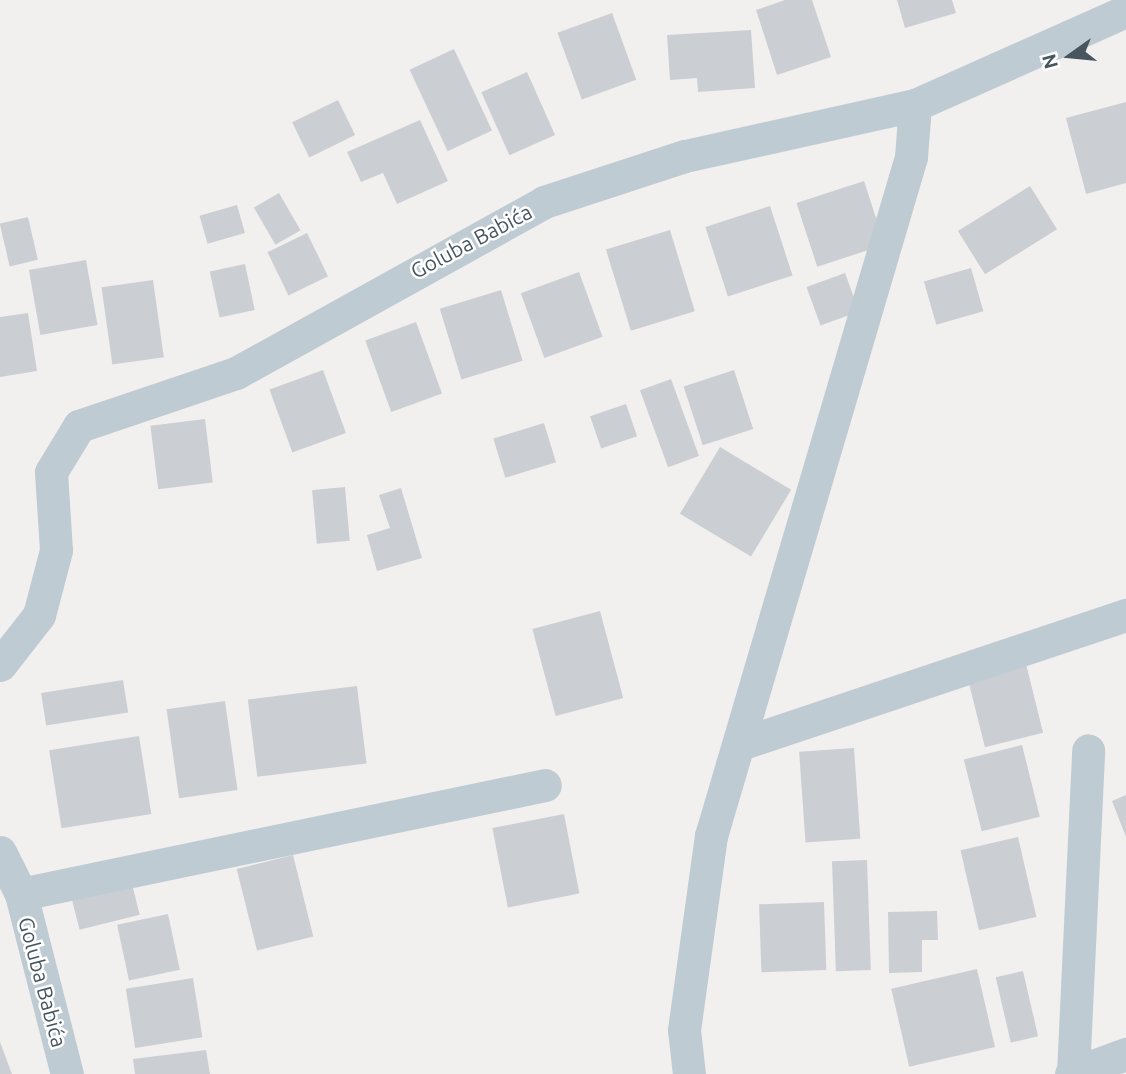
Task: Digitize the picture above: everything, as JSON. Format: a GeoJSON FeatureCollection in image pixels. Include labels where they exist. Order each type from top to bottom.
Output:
{"type":"FeatureCollection","features":[{"type":"Feature","properties":{"kind":"street","name":"Goluba Babića"},"geometry":{"type":"LineString","coordinates":[[0,665],[39,615],[56,550],[51,472],[79,426],[236,373],[544,202],[685,156],[915,105],[1126,11]]}},
{"type":"Feature","properties":{"kind":"street"},"geometry":{"type":"LineString","coordinates":[[689,1074],[684,1030],[711,836],[911,157],[915,105]]}},
{"type":"Feature","properties":{"kind":"street"},"geometry":{"type":"LineString","coordinates":[[740,744],[1126,615]]}},
{"type":"Feature","properties":{"kind":"street"},"geometry":{"type":"LineString","coordinates":[[1088,750],[1072,1074],[1126,1054]]}},
{"type":"Feature","properties":{"kind":"street"},"geometry":{"type":"LineString","coordinates":[[21,894],[545,785]]}},
{"type":"Feature","properties":{"kind":"street","name":"Goluba Babića"},"geometry":{"type":"LineString","coordinates":[[0,852],[21,894],[67,1074]]}},
{"type":"Feature","properties":{"kind":"building"},"geometry":{"type":"Polygon","coordinates":[[[785,0],[812,0],[831,57],[777,75],[756,10],[785,0]]]}},
{"type":"Feature","properties":{"kind":"building"},"geometry":{"type":"Polygon","coordinates":[[[897,0],[952,0],[956,13],[905,28],[897,0]]]}},
{"type":"Feature","properties":{"kind":"building"},"geometry":{"type":"Polygon","coordinates":[[[612,13],[636,80],[582,100],[557,33],[612,13]]]}},
{"type":"Feature","properties":{"kind":"building"},"geometry":{"type":"Polygon","coordinates":[[[751,30],[755,88],[698,92],[697,78],[670,80],[667,35],[751,30]]]}},
{"type":"Feature","properties":{"kind":"building"},"geometry":{"type":"Polygon","coordinates":[[[454,49],[492,131],[448,151],[410,70],[454,49]]]}},
{"type":"Feature","properties":{"kind":"building"},"geometry":{"type":"Polygon","coordinates":[[[527,72],[555,135],[509,155],[481,92],[527,72]]]}},
{"type":"Feature","properties":{"kind":"building"},"geometry":{"type":"Polygon","coordinates":[[[338,100],[355,135],[309,157],[292,122],[338,100]]]}},
{"type":"Feature","properties":{"kind":"building"},"geometry":{"type":"Polygon","coordinates":[[[1126,102],[1126,183],[1086,194],[1066,118],[1126,102]]]}},
{"type":"Feature","properties":{"kind":"building"},"geometry":{"type":"Polygon","coordinates":[[[420,120],[448,181],[397,204],[383,173],[361,182],[347,152],[420,120]]]}},
{"type":"Feature","properties":{"kind":"building"},"geometry":{"type":"Polygon","coordinates":[[[864,181],[885,245],[817,267],[796,203],[864,181]]]}},
{"type":"Feature","properties":{"kind":"building"},"geometry":{"type":"Polygon","coordinates":[[[1030,186],[1057,229],[985,274],[958,231],[1030,186]]]}},
{"type":"Feature","properties":{"kind":"building"},"geometry":{"type":"Polygon","coordinates":[[[279,193],[300,230],[275,245],[254,208],[279,193]]]}},
{"type":"Feature","properties":{"kind":"building"},"geometry":{"type":"Polygon","coordinates":[[[237,205],[245,233],[208,244],[200,216],[237,205]]]}},
{"type":"Feature","properties":{"kind":"building"},"geometry":{"type":"Polygon","coordinates":[[[770,206],[793,275],[728,296],[705,227],[770,206]]]}},
{"type":"Feature","properties":{"kind":"building"},"geometry":{"type":"Polygon","coordinates":[[[28,217],[38,260],[10,266],[0,223],[28,217]]]}},
{"type":"Feature","properties":{"kind":"building"},"geometry":{"type":"Polygon","coordinates":[[[670,230],[695,311],[631,331],[606,250],[670,230]]]}},
{"type":"Feature","properties":{"kind":"building"},"geometry":{"type":"Polygon","coordinates":[[[307,233],[328,276],[288,295],[267,252],[307,233]]]}},
{"type":"Feature","properties":{"kind":"building"},"geometry":{"type":"Polygon","coordinates":[[[86,260],[97,325],[40,335],[29,270],[86,260]]]}},
{"type":"Feature","properties":{"kind":"building"},"geometry":{"type":"Polygon","coordinates":[[[245,264],[255,310],[220,317],[210,271],[245,264]]]}},
{"type":"Feature","properties":{"kind":"building"},"geometry":{"type":"Polygon","coordinates":[[[971,268],[983,311],[936,325],[924,282],[971,268]]]}},
{"type":"Feature","properties":{"kind":"building"},"geometry":{"type":"Polygon","coordinates":[[[579,272],[603,337],[544,358],[521,293],[579,272]]]}},
{"type":"Feature","properties":{"kind":"building"},"geometry":{"type":"Polygon","coordinates":[[[845,273],[859,312],[820,326],[806,287],[845,273]]]}},
{"type":"Feature","properties":{"kind":"building"},"geometry":{"type":"Polygon","coordinates":[[[153,280],[164,357],[112,364],[102,287],[153,280]]]}},
{"type":"Feature","properties":{"kind":"building"},"geometry":{"type":"Polygon","coordinates":[[[501,290],[523,361],[461,379],[440,309],[501,290]]]}},
{"type":"Feature","properties":{"kind":"building"},"geometry":{"type":"Polygon","coordinates":[[[28,313],[37,371],[0,377],[0,317],[28,313]]]}},
{"type":"Feature","properties":{"kind":"building"},"geometry":{"type":"Polygon","coordinates":[[[416,322],[442,393],[391,412],[365,340],[416,322]]]}},
{"type":"Feature","properties":{"kind":"building"},"geometry":{"type":"Polygon","coordinates":[[[323,370],[346,433],[292,452],[269,389],[323,370]]]}},
{"type":"Feature","properties":{"kind":"building"},"geometry":{"type":"Polygon","coordinates":[[[734,370],[753,429],[703,445],[684,386],[734,370]]]}},
{"type":"Feature","properties":{"kind":"building"},"geometry":{"type":"Polygon","coordinates":[[[671,379],[699,456],[668,467],[640,390],[671,379]]]}},
{"type":"Feature","properties":{"kind":"building"},"geometry":{"type":"Polygon","coordinates":[[[626,404],[637,436],[601,449],[590,416],[626,404]]]}},
{"type":"Feature","properties":{"kind":"building"},"geometry":{"type":"Polygon","coordinates":[[[205,419],[213,483],[158,489],[150,426],[205,419]]]}},
{"type":"Feature","properties":{"kind":"building"},"geometry":{"type":"Polygon","coordinates":[[[544,423],[556,462],[505,478],[493,438],[544,423]]]}},
{"type":"Feature","properties":{"kind":"building"},"geometry":{"type":"Polygon","coordinates":[[[720,447],[791,490],[751,557],[680,514],[720,447]]]}},
{"type":"Feature","properties":{"kind":"building"},"geometry":{"type":"Polygon","coordinates":[[[345,487],[350,541],[317,544],[312,490],[345,487]]]}},
{"type":"Feature","properties":{"kind":"building"},"geometry":{"type":"Polygon","coordinates":[[[401,488],[422,558],[377,571],[367,535],[390,528],[379,495],[401,488]]]}},
{"type":"Feature","properties":{"kind":"building"},"geometry":{"type":"Polygon","coordinates":[[[600,611],[623,698],[556,716],[532,629],[600,611]]]}},
{"type":"Feature","properties":{"kind":"building"},"geometry":{"type":"Polygon","coordinates":[[[1025,660],[1043,733],[985,747],[967,675],[1025,660]]]}},
{"type":"Feature","properties":{"kind":"building"},"geometry":{"type":"Polygon","coordinates":[[[123,680],[128,713],[46,726],[41,693],[123,680]]]}},
{"type":"Feature","properties":{"kind":"building"},"geometry":{"type":"Polygon","coordinates":[[[357,686],[367,763],[257,777],[248,699],[357,686]]]}},
{"type":"Feature","properties":{"kind":"building"},"geometry":{"type":"Polygon","coordinates":[[[225,701],[238,790],[179,798],[167,709],[225,701]]]}},
{"type":"Feature","properties":{"kind":"building"},"geometry":{"type":"Polygon","coordinates":[[[139,736],[151,814],[61,828],[49,750],[139,736]]]}},
{"type":"Feature","properties":{"kind":"building"},"geometry":{"type":"Polygon","coordinates":[[[1022,745],[1040,817],[982,831],[964,760],[1022,745]]]}},
{"type":"Feature","properties":{"kind":"building"},"geometry":{"type":"Polygon","coordinates":[[[854,748],[860,839],[805,843],[799,752],[854,748]]]}},
{"type":"Feature","properties":{"kind":"building"},"geometry":{"type":"Polygon","coordinates":[[[1126,795],[1126,837],[1112,801],[1126,795]]]}},
{"type":"Feature","properties":{"kind":"building"},"geometry":{"type":"Polygon","coordinates":[[[564,814],[579,894],[508,907],[492,828],[564,814]]]}},
{"type":"Feature","properties":{"kind":"building"},"geometry":{"type":"Polygon","coordinates":[[[1018,837],[1036,917],[979,930],[961,850],[1018,837]]]}},
{"type":"Feature","properties":{"kind":"building"},"geometry":{"type":"Polygon","coordinates":[[[293,855],[313,937],[257,951],[237,869],[293,855]]]}},
{"type":"Feature","properties":{"kind":"building"},"geometry":{"type":"Polygon","coordinates":[[[867,860],[871,970],[836,971],[832,861],[867,860]]]}},
{"type":"Feature","properties":{"kind":"building"},"geometry":{"type":"Polygon","coordinates":[[[130,876],[140,915],[80,930],[70,891],[130,876]]]}},
{"type":"Feature","properties":{"kind":"building"},"geometry":{"type":"Polygon","coordinates":[[[824,902],[826,970],[761,972],[759,904],[824,902]]]}},
{"type":"Feature","properties":{"kind":"building"},"geometry":{"type":"Polygon","coordinates":[[[937,911],[938,940],[922,940],[922,972],[889,973],[888,912],[937,911]]]}},
{"type":"Feature","properties":{"kind":"building"},"geometry":{"type":"Polygon","coordinates":[[[168,914],[180,970],[129,981],[117,925],[168,914]]]}},
{"type":"Feature","properties":{"kind":"building"},"geometry":{"type":"Polygon","coordinates":[[[977,969],[995,1047],[909,1067],[891,989],[977,969]]]}},
{"type":"Feature","properties":{"kind":"building"},"geometry":{"type":"Polygon","coordinates":[[[1023,971],[1038,1036],[1011,1043],[996,977],[1023,971]]]}},
{"type":"Feature","properties":{"kind":"building"},"geometry":{"type":"Polygon","coordinates":[[[193,978],[202,1037],[135,1048],[126,989],[193,978]]]}},
{"type":"Feature","properties":{"kind":"building"},"geometry":{"type":"Polygon","coordinates":[[[0,1042],[12,1074],[0,1074],[0,1042]]]}},
{"type":"Feature","properties":{"kind":"building"},"geometry":{"type":"Polygon","coordinates":[[[206,1050],[210,1074],[135,1074],[133,1059],[206,1050]]]}}]}
